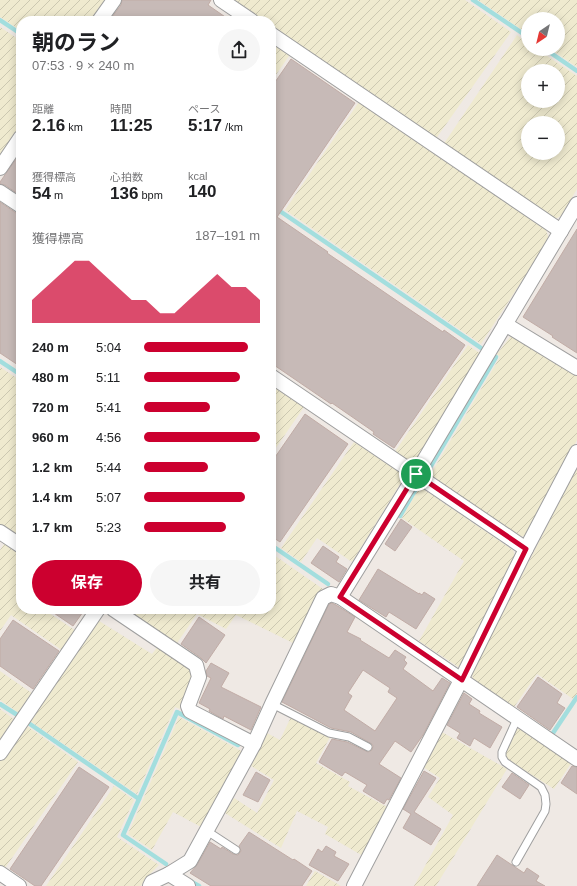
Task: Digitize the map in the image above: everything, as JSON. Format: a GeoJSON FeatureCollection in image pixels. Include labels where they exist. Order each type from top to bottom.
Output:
{"type":"FeatureCollection","features":[{"type":"Feature","properties":{"kind":"street"},"geometry":{"type":"LineString","coordinates":[[103,16],[114,0]]}},
{"type":"Feature","properties":{"kind":"street"},"geometry":{"type":"LineString","coordinates":[[221,0],[245,16]]}},
{"type":"Feature","properties":{"kind":"street"},"geometry":{"type":"LineString","coordinates":[[276,37],[561,231]]}},
{"type":"Feature","properties":{"kind":"street"},"geometry":{"type":"LineString","coordinates":[[0,168],[16,144]]}},
{"type":"Feature","properties":{"kind":"street"},"geometry":{"type":"LineString","coordinates":[[0,192],[16,203]]}},
{"type":"Feature","properties":{"kind":"street"},"geometry":{"type":"LineString","coordinates":[[340,597],[416,474],[577,204]]}},
{"type":"Feature","properties":{"kind":"street"},"geometry":{"type":"LineString","coordinates":[[505,324],[577,368]]}},
{"type":"Feature","properties":{"kind":"street"},"geometry":{"type":"LineString","coordinates":[[276,379],[526,549]]}},
{"type":"Feature","properties":{"kind":"street"},"geometry":{"type":"LineString","coordinates":[[354,886],[462,680],[526,549],[577,452]]}},
{"type":"Feature","properties":{"kind":"street"},"geometry":{"type":"LineString","coordinates":[[0,532],[16,543]]}},
{"type":"Feature","properties":{"kind":"street"},"geometry":{"type":"LineString","coordinates":[[150,886],[152,882],[169,874],[190,861],[254,744],[323,598],[331,594],[340,597],[577,759]]}},
{"type":"Feature","properties":{"kind":"street"},"geometry":{"type":"LineString","coordinates":[[0,753],[95,614]]}},
{"type":"Feature","properties":{"kind":"street"},"geometry":{"type":"LineString","coordinates":[[121,614],[196,665],[199,677],[188,706],[190,711],[254,744]]}},
{"type":"Feature","properties":{"kind":"street"},"geometry":{"type":"LineString","coordinates":[[0,873],[19,886]]}},
{"type":"Feature","properties":{"kind":"street"},"geometry":{"type":"LineString","coordinates":[[169,874],[188,886]]}},
{"type":"Feature","properties":{"kind":"lane"},"geometry":{"type":"LineString","coordinates":[[272,704],[329,733],[348,737],[368,748]]}},
{"type":"Feature","properties":{"kind":"lane"},"geometry":{"type":"LineString","coordinates":[[516,862],[545,811],[546,804],[545,795],[541,787],[505,762],[502,757],[502,752],[517,718]]}},
{"type":"Feature","properties":{"kind":"lane"},"geometry":{"type":"LineString","coordinates":[[207,831],[236,850]]}},
{"type":"Feature","properties":{"kind":"shaded area"},"geometry":{"type":"Polygon","coordinates":[[[0,0],[107,0],[96,16],[16,16],[16,28],[0,17],[0,0]]]}},
{"type":"Feature","properties":{"kind":"shaded area"},"geometry":{"type":"Polygon","coordinates":[[[228,0],[465,0],[511,32],[435,140],[276,32],[276,16],[252,16],[228,0]]]}},
{"type":"Feature","properties":{"kind":"shaded area"},"geometry":{"type":"Polygon","coordinates":[[[478,0],[577,0],[577,67],[560,56],[565,56],[565,12],[521,12],[521,29],[478,0]]]}},
{"type":"Feature","properties":{"kind":"shaded area"},"geometry":{"type":"Polygon","coordinates":[[[0,27],[16,38],[16,135],[0,159],[0,27]]]}},
{"type":"Feature","properties":{"kind":"shaded area"},"geometry":{"type":"Polygon","coordinates":[[[517,35],[521,38],[521,56],[547,56],[559,64],[521,64],[521,108],[565,108],[565,68],[577,76],[577,189],[561,216],[551,218],[443,145],[517,35]]]}},
{"type":"Feature","properties":{"kind":"shaded area"},"geometry":{"type":"Polygon","coordinates":[[[276,42],[291,53],[276,75],[276,42]]]}},
{"type":"Feature","properties":{"kind":"shaded area"},"geometry":{"type":"Polygon","coordinates":[[[361,99],[544,224],[549,239],[481,344],[285,210],[361,99]]]}},
{"type":"Feature","properties":{"kind":"shaded area"},"geometry":{"type":"Polygon","coordinates":[[[517,336],[577,373],[577,440],[529,535],[518,537],[429,477],[500,357],[497,354],[510,337],[517,336]]]}},
{"type":"Feature","properties":{"kind":"shaded area"},"geometry":{"type":"Polygon","coordinates":[[[468,345],[481,354],[419,458],[414,462],[406,462],[394,453],[468,345]]]}},
{"type":"Feature","properties":{"kind":"shaded area"},"geometry":{"type":"Polygon","coordinates":[[[0,367],[16,378],[16,539],[0,528],[0,367]]]}},
{"type":"Feature","properties":{"kind":"shaded area"},"geometry":{"type":"Polygon","coordinates":[[[276,388],[304,407],[276,448],[276,388]]]}},
{"type":"Feature","properties":{"kind":"shaded area"},"geometry":{"type":"Polygon","coordinates":[[[354,442],[401,473],[403,479],[352,562],[317,538],[301,562],[281,548],[354,442]]]}},
{"type":"Feature","properties":{"kind":"shaded area"},"geometry":{"type":"Polygon","coordinates":[[[577,467],[577,694],[573,699],[537,674],[514,707],[473,679],[472,674],[577,467]]]}},
{"type":"Feature","properties":{"kind":"shaded area"},"geometry":{"type":"Polygon","coordinates":[[[420,487],[513,550],[516,559],[460,668],[419,641],[464,561],[402,518],[420,487]]]}},
{"type":"Feature","properties":{"kind":"shaded area"},"geometry":{"type":"Polygon","coordinates":[[[6,541],[16,548],[16,614],[50,614],[79,633],[66,653],[11,615],[0,631],[0,550],[6,541]]]}},
{"type":"Feature","properties":{"kind":"shaded area"},"geometry":{"type":"Polygon","coordinates":[[[276,556],[323,589],[295,644],[236,615],[226,629],[197,614],[276,614],[276,556]]]}},
{"type":"Feature","properties":{"kind":"shaded area"},"geometry":{"type":"Polygon","coordinates":[[[128,614],[197,614],[175,646],[128,614]]]}},
{"type":"Feature","properties":{"kind":"shaded area"},"geometry":{"type":"Polygon","coordinates":[[[96,619],[152,654],[158,646],[189,666],[192,679],[180,709],[175,707],[137,794],[27,719],[96,619]]]}},
{"type":"Feature","properties":{"kind":"shaded area"},"geometry":{"type":"Polygon","coordinates":[[[0,671],[36,696],[23,716],[0,700],[0,671]]]}},
{"type":"Feature","properties":{"kind":"shaded area"},"geometry":{"type":"Polygon","coordinates":[[[0,709],[18,722],[0,748],[0,709]]]}},
{"type":"Feature","properties":{"kind":"shaded area"},"geometry":{"type":"Polygon","coordinates":[[[179,717],[243,752],[203,828],[173,812],[152,850],[128,834],[179,717]]]}},
{"type":"Feature","properties":{"kind":"shaded area"},"geometry":{"type":"Polygon","coordinates":[[[291,717],[330,737],[316,763],[350,782],[348,786],[389,808],[363,856],[325,834],[328,827],[297,811],[281,848],[225,813],[234,798],[257,813],[274,780],[251,766],[267,733],[280,740],[291,717]]]}},
{"type":"Feature","properties":{"kind":"shaded area"},"geometry":{"type":"Polygon","coordinates":[[[24,724],[78,762],[3,871],[0,868],[0,759],[24,724]]]}},
{"type":"Feature","properties":{"kind":"shaded area"},"geometry":{"type":"Polygon","coordinates":[[[516,729],[523,729],[572,762],[554,789],[507,759],[505,751],[516,729]]]}},
{"type":"Feature","properties":{"kind":"shaded area"},"geometry":{"type":"Polygon","coordinates":[[[442,732],[507,769],[436,886],[414,886],[453,815],[428,797],[440,778],[423,767],[442,732]]]}},
{"type":"Feature","properties":{"kind":"shaded area"},"geometry":{"type":"Polygon","coordinates":[[[114,786],[134,800],[117,837],[159,865],[145,879],[141,886],[46,886],[114,786]]]}},
{"type":"Feature","properties":{"kind":"shaded area"},"geometry":{"type":"Polygon","coordinates":[[[315,871],[341,886],[306,886],[315,871]]]}},
{"type":"Feature","properties":{"kind":"building"},"geometry":{"type":"Polygon","coordinates":[[[122,0],[211,0],[208,5],[224,16],[113,16],[121,5],[122,0]]]}},
{"type":"Feature","properties":{"kind":"building"},"geometry":{"type":"Polygon","coordinates":[[[291,59],[355,103],[277,217],[406,307],[443,332],[444,330],[465,345],[394,448],[373,434],[374,432],[276,366],[276,81],[291,59]]]}},
{"type":"Feature","properties":{"kind":"building"},"geometry":{"type":"Polygon","coordinates":[[[16,159],[16,193],[5,185],[0,184],[16,159]]]}},
{"type":"Feature","properties":{"kind":"building"},"geometry":{"type":"Polygon","coordinates":[[[0,202],[16,213],[16,364],[0,353],[0,202]]]}},
{"type":"Feature","properties":{"kind":"building"},"geometry":{"type":"Polygon","coordinates":[[[577,229],[577,353],[523,317],[577,229]]]}},
{"type":"Feature","properties":{"kind":"building"},"geometry":{"type":"Polygon","coordinates":[[[305,414],[348,444],[280,542],[276,539],[276,456],[305,414]]]}},
{"type":"Feature","properties":{"kind":"building"},"geometry":{"type":"Polygon","coordinates":[[[401,519],[412,527],[395,551],[385,544],[401,519]]]}},
{"type":"Feature","properties":{"kind":"building"},"geometry":{"type":"Polygon","coordinates":[[[323,546],[339,557],[336,562],[347,569],[339,582],[311,563],[323,546]]]}},
{"type":"Feature","properties":{"kind":"building"},"geometry":{"type":"Polygon","coordinates":[[[378,569],[419,594],[422,595],[424,592],[435,599],[416,629],[389,612],[386,617],[359,600],[378,569]]]}},
{"type":"Feature","properties":{"kind":"building"},"geometry":{"type":"Polygon","coordinates":[[[332,603],[336,605],[355,617],[347,632],[361,639],[360,640],[389,658],[395,650],[406,657],[404,660],[407,663],[403,669],[433,691],[442,678],[450,683],[423,735],[411,752],[395,741],[379,764],[401,778],[389,800],[387,799],[384,804],[363,791],[367,785],[345,772],[342,776],[319,762],[332,739],[347,742],[368,752],[372,750],[372,744],[351,732],[331,728],[282,702],[329,604],[332,603]],[[363,670],[348,693],[352,696],[344,710],[375,731],[397,698],[388,692],[390,688],[363,670]]]}},
{"type":"Feature","properties":{"kind":"building"},"geometry":{"type":"Polygon","coordinates":[[[55,614],[81,614],[73,626],[55,614]]]}},
{"type":"Feature","properties":{"kind":"building"},"geometry":{"type":"Polygon","coordinates":[[[199,617],[225,635],[206,663],[181,644],[199,617]]]}},
{"type":"Feature","properties":{"kind":"building"},"geometry":{"type":"Polygon","coordinates":[[[13,620],[59,651],[33,689],[0,666],[0,639],[13,620]]]}},
{"type":"Feature","properties":{"kind":"building"},"geometry":{"type":"Polygon","coordinates":[[[211,663],[229,673],[221,687],[261,707],[251,730],[224,716],[223,719],[199,703],[211,678],[207,676],[206,671],[211,663]]]}},
{"type":"Feature","properties":{"kind":"building"},"geometry":{"type":"Polygon","coordinates":[[[538,677],[562,694],[557,703],[565,708],[550,730],[517,707],[538,677]]]}},
{"type":"Feature","properties":{"kind":"building"},"geometry":{"type":"Polygon","coordinates":[[[464,693],[472,699],[469,704],[480,711],[479,713],[502,727],[490,748],[474,738],[470,746],[457,738],[460,733],[447,725],[464,693]]]}},
{"type":"Feature","properties":{"kind":"building"},"geometry":{"type":"Polygon","coordinates":[[[572,766],[577,767],[577,794],[561,783],[572,766]]]}},
{"type":"Feature","properties":{"kind":"building"},"geometry":{"type":"Polygon","coordinates":[[[79,767],[109,787],[41,886],[35,886],[10,869],[79,767]]]}},
{"type":"Feature","properties":{"kind":"building"},"geometry":{"type":"Polygon","coordinates":[[[424,771],[436,778],[414,812],[441,829],[431,845],[403,828],[411,814],[403,809],[424,771]]]}},
{"type":"Feature","properties":{"kind":"building"},"geometry":{"type":"Polygon","coordinates":[[[256,772],[270,780],[258,802],[243,795],[256,772]]]}},
{"type":"Feature","properties":{"kind":"building"},"geometry":{"type":"Polygon","coordinates":[[[512,773],[529,785],[520,799],[502,787],[512,773]]]}},
{"type":"Feature","properties":{"kind":"building"},"geometry":{"type":"Polygon","coordinates":[[[249,832],[312,871],[302,886],[211,886],[190,873],[197,865],[210,842],[221,849],[222,847],[233,854],[238,855],[241,851],[239,846],[249,832]]]}},
{"type":"Feature","properties":{"kind":"building"},"geometry":{"type":"Polygon","coordinates":[[[326,846],[336,852],[334,856],[349,864],[338,881],[309,865],[318,849],[322,852],[326,846]]]}},
{"type":"Feature","properties":{"kind":"building"},"geometry":{"type":"Polygon","coordinates":[[[497,855],[524,873],[527,868],[539,876],[536,881],[545,886],[477,886],[497,855]]]}},
{"type":"Feature","properties":{"kind":"waterway"},"geometry":{"type":"LineString","coordinates":[[473,0],[521,32]]}},
{"type":"Feature","properties":{"kind":"waterway"},"geometry":{"type":"LineString","coordinates":[[0,20],[16,31]]}},
{"type":"Feature","properties":{"kind":"waterway"},"geometry":{"type":"LineString","coordinates":[[555,56],[577,71]]}},
{"type":"Feature","properties":{"kind":"waterway"},"geometry":{"type":"LineString","coordinates":[[276,208],[481,348]]}},
{"type":"Feature","properties":{"kind":"waterway"},"geometry":{"type":"LineString","coordinates":[[429,469],[496,357]]}},
{"type":"Feature","properties":{"kind":"waterway"},"geometry":{"type":"LineString","coordinates":[[0,361],[16,372]]}},
{"type":"Feature","properties":{"kind":"waterway"},"geometry":{"type":"LineString","coordinates":[[400,516],[417,487]]}},
{"type":"Feature","properties":{"kind":"waterway"},"geometry":{"type":"LineString","coordinates":[[276,548],[328,584]]}},
{"type":"Feature","properties":{"kind":"waterway"},"geometry":{"type":"LineString","coordinates":[[553,733],[577,697]]}},
{"type":"Feature","properties":{"kind":"waterway"},"geometry":{"type":"LineString","coordinates":[[0,704],[19,716]]}},
{"type":"Feature","properties":{"kind":"waterway"},"geometry":{"type":"LineString","coordinates":[[139,799],[177,712],[238,745]]}},
{"type":"Feature","properties":{"kind":"waterway"},"geometry":{"type":"LineString","coordinates":[[27,722],[139,799],[123,835],[166,864]]}},
{"type":"Feature","properties":{"kind":"waterway"},"geometry":{"type":"LineString","coordinates":[[190,881],[199,886]]}},
{"type":"Feature","properties":{"kind":"route"},"geometry":{"type":"LineString","coordinates":[[416,474],[526,549],[462,680],[340,597],[416,474]]}}]}
